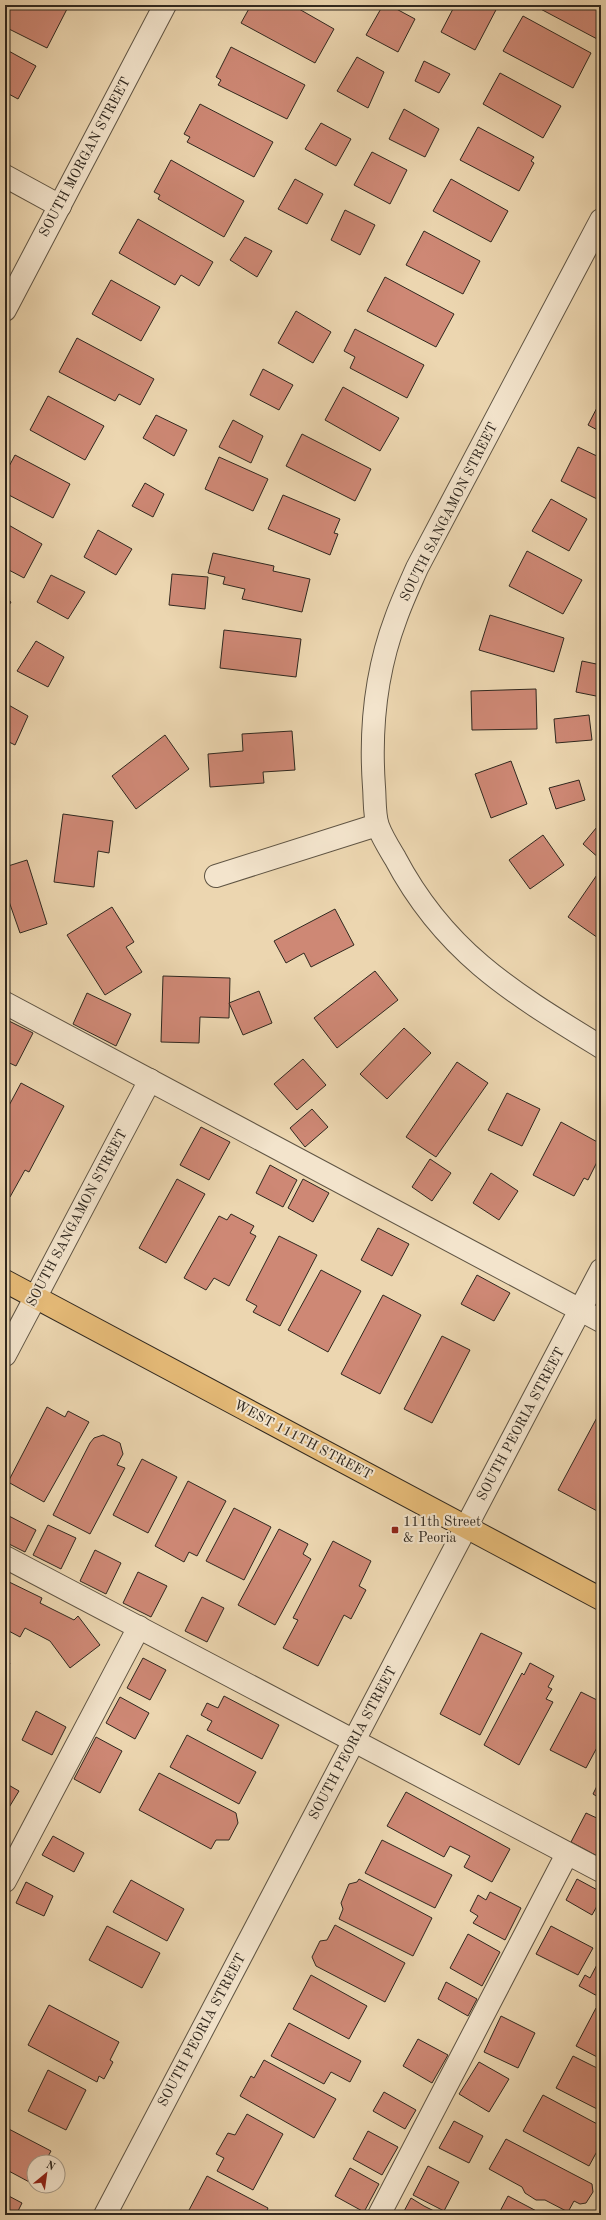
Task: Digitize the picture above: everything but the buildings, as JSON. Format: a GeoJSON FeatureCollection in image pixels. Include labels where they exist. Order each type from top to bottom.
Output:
{"type":"FeatureCollection","features":[{"type":"Feature","properties":{"kind":"main road","name":"WEST 111TH STREET"},"geometry":{"type":"LineString","coordinates":[[5,1281],[601,1599]]}},
{"type":"Feature","properties":{"kind":"street","name":"SOUTH MORGAN STREET"},"geometry":{"type":"LineString","coordinates":[[5,310],[165,5]]}},
{"type":"Feature","properties":{"kind":"street"},"geometry":{"type":"LineString","coordinates":[[5,176],[60,206]]}},
{"type":"Feature","properties":{"kind":"street","name":"SOUTH SANGAMON STREET"},"geometry":{"type":"LineString","coordinates":[[601,220],[417,568],[396,618],[383,659],[375,710],[372,766],[377,825],[406,880],[430,914],[477,964],[525,1001],[601,1047]]}},
{"type":"Feature","properties":{"kind":"street"},"geometry":{"type":"LineString","coordinates":[[216,876],[377,825]]}},
{"type":"Feature","properties":{"kind":"street"},"geometry":{"type":"LineString","coordinates":[[5,1003],[601,1321]]}},
{"type":"Feature","properties":{"kind":"street","name":"SOUTH SANGAMON STREET"},"geometry":{"type":"LineString","coordinates":[[5,1355],[150,1080]]}},
{"type":"Feature","properties":{"kind":"street","name":"SOUTH PEORIA STREET"},"geometry":{"type":"LineString","coordinates":[[105,2215],[601,1270]]}},
{"type":"Feature","properties":{"kind":"street"},"geometry":{"type":"LineString","coordinates":[[5,1557],[601,1871]]}},
{"type":"Feature","properties":{"kind":"street"},"geometry":{"type":"LineString","coordinates":[[5,1881],[139,1627]]}},
{"type":"Feature","properties":{"kind":"street"},"geometry":{"type":"LineString","coordinates":[[379,2215],[567,1854]]}},
{"type":"Feature","properties":{"kind":"place","name":"111th Street & Peoria"},"geometry":{"type":"Point","coordinates":[395,1530]}}]}
